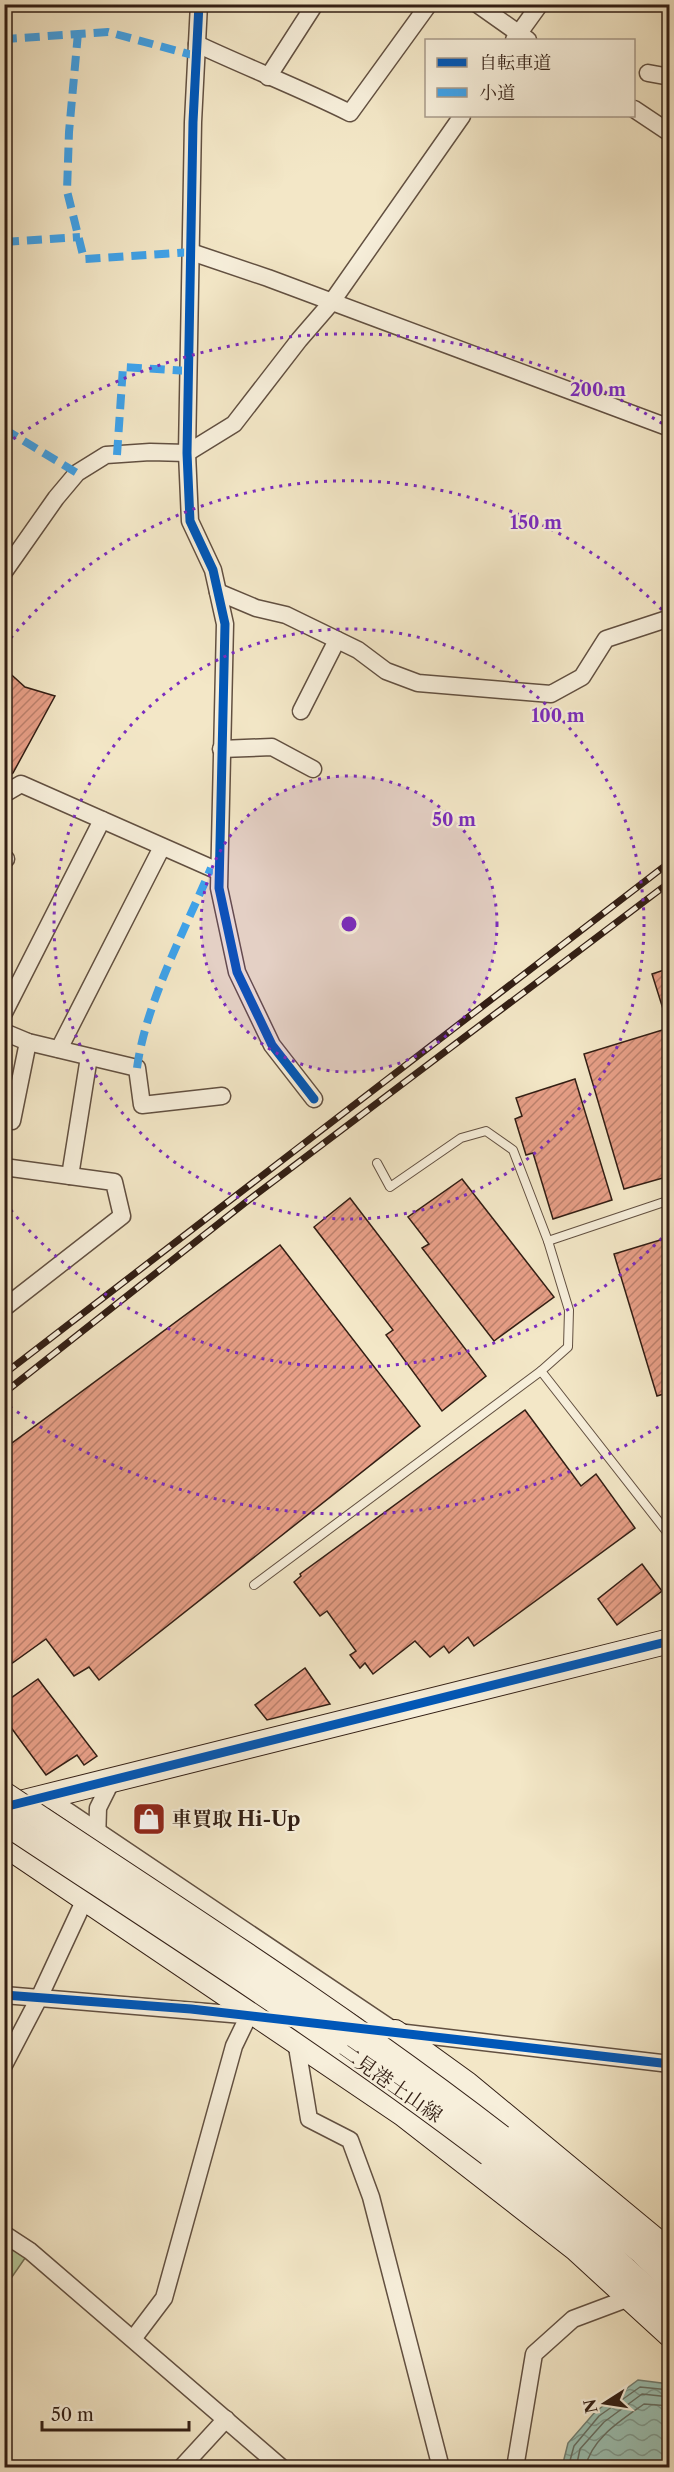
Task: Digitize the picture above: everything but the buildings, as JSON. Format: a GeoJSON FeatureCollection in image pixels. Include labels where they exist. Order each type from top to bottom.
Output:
{"type":"FeatureCollection","features":[{"type":"Feature","properties":{"kind":"main road"},"geometry":{"type":"LineString","coordinates":[[4,1807],[669,1641]]}},
{"type":"Feature","properties":{"kind":"main road","name":"二見港土山線"},"geometry":{"type":"LineString","coordinates":[[4,1794],[331,2012],[436,2087],[595,2242],[669,2310]]}},
{"type":"Feature","properties":{"kind":"main road","name":"二見港土山線"},"geometry":{"type":"LineString","coordinates":[[4,1822],[270,1998],[427,2107],[495,2146],[642,2252],[669,2278]]}},
{"type":"Feature","properties":{"kind":"main road"},"geometry":{"type":"LineString","coordinates":[[4,1844],[254,2016],[296,2041],[412,2121],[575,2248],[669,2335]]}},
{"type":"Feature","properties":{"kind":"main road"},"geometry":{"type":"LineString","coordinates":[[395,2032],[467,2084],[669,2252]]}},
{"type":"Feature","properties":{"kind":"street"},"geometry":{"type":"LineString","coordinates":[[199,4],[187,453],[190,521],[213,570],[225,624],[219,888],[237,972],[272,1044],[314,1099]]}},
{"type":"Feature","properties":{"kind":"street"},"geometry":{"type":"LineString","coordinates":[[268,77],[315,4]]}},
{"type":"Feature","properties":{"kind":"street"},"geometry":{"type":"LineString","coordinates":[[197,44],[268,77],[308,92],[350,113],[429,4]]}},
{"type":"Feature","properties":{"kind":"street"},"geometry":{"type":"LineString","coordinates":[[477,4],[520,38],[540,4]]}},
{"type":"Feature","properties":{"kind":"street"},"geometry":{"type":"LineString","coordinates":[[648,73],[669,77]]}},
{"type":"Feature","properties":{"kind":"street"},"geometry":{"type":"LineString","coordinates":[[635,110],[669,133]]}},
{"type":"Feature","properties":{"kind":"street"},"geometry":{"type":"LineString","coordinates":[[4,572],[56,498],[77,473],[106,455],[150,452],[187,453],[234,424],[299,340],[331,303],[461,117]]}},
{"type":"Feature","properties":{"kind":"street"},"geometry":{"type":"LineString","coordinates":[[191,252],[268,278],[669,428]]}},
{"type":"Feature","properties":{"kind":"street"},"geometry":{"type":"LineString","coordinates":[[218,592],[256,608],[286,615],[358,650],[386,671],[418,683],[551,694],[582,676],[606,639],[669,618]]}},
{"type":"Feature","properties":{"kind":"street"},"geometry":{"type":"LineString","coordinates":[[301,711],[337,640]]}},
{"type":"Feature","properties":{"kind":"street"},"geometry":{"type":"LineString","coordinates":[[221,749],[272,747],[313,769]]}},
{"type":"Feature","properties":{"kind":"street"},"geometry":{"type":"LineString","coordinates":[[4,794],[21,784],[218,871]]}},
{"type":"Feature","properties":{"kind":"street"},"geometry":{"type":"LineString","coordinates":[[4,1013],[102,820]]}},
{"type":"Feature","properties":{"kind":"street"},"geometry":{"type":"LineString","coordinates":[[59,1049],[162,847]]}},
{"type":"Feature","properties":{"kind":"street"},"geometry":{"type":"LineString","coordinates":[[4,1032],[28,1042],[137,1068],[142,1105],[222,1096]]}},
{"type":"Feature","properties":{"kind":"street"},"geometry":{"type":"LineString","coordinates":[[12,1121],[28,1042]]}},
{"type":"Feature","properties":{"kind":"street"},"geometry":{"type":"LineString","coordinates":[[70,1176],[89,1057]]}},
{"type":"Feature","properties":{"kind":"street"},"geometry":{"type":"LineString","coordinates":[[4,1308],[122,1216],[114,1182],[5,1171]]}},
{"type":"Feature","properties":{"kind":"street"},"geometry":{"type":"LineString","coordinates":[[4,2065],[39,1998],[85,1899],[99,1834],[98,1808],[112,1780]]}},
{"type":"Feature","properties":{"kind":"street"},"geometry":{"type":"LineString","coordinates":[[45,1796],[395,2032]]}},
{"type":"Feature","properties":{"kind":"street"},"geometry":{"type":"LineString","coordinates":[[4,1995],[254,2016],[669,2064]]}},
{"type":"Feature","properties":{"kind":"street"},"geometry":{"type":"LineString","coordinates":[[133,2339],[164,2298],[234,2046],[254,2016]]}},
{"type":"Feature","properties":{"kind":"street"},"geometry":{"type":"LineString","coordinates":[[296,2041],[309,2119],[350,2140],[370,2198],[441,2468]]}},
{"type":"Feature","properties":{"kind":"street"},"geometry":{"type":"LineString","coordinates":[[4,2234],[30,2251],[282,2468]]}},
{"type":"Feature","properties":{"kind":"street"},"geometry":{"type":"LineString","coordinates":[[515,2468],[534,2354],[573,2319],[629,2298]]}},
{"type":"Feature","properties":{"kind":"street"},"geometry":{"type":"LineString","coordinates":[[181,2468],[226,2419]]}},
{"type":"Feature","properties":{"kind":"lane"},"geometry":{"type":"LineString","coordinates":[[254,1585],[541,1371],[568,1347],[569,1310],[548,1241],[513,1150],[486,1131],[461,1138],[390,1187],[376,1163]]}},
{"type":"Feature","properties":{"kind":"lane"},"geometry":{"type":"LineString","coordinates":[[548,1241],[669,1200]]}},
{"type":"Feature","properties":{"kind":"lane"},"geometry":{"type":"LineString","coordinates":[[541,1371],[669,1536]]}},
{"type":"Feature","properties":{"kind":"green space"},"geometry":{"type":"Polygon","coordinates":[[[5,2234],[30,2251],[5,2287],[5,2234]]]}},
{"type":"Feature","properties":{"kind":"water"},"geometry":{"type":"Polygon","coordinates":[[[638,2380],[669,2384],[669,2467],[562,2467],[568,2443],[595,2412],[638,2380]]]}},
{"type":"Feature","properties":{"kind":"railway"},"geometry":{"type":"LineString","coordinates":[[4,1374],[670,862]]}},
{"type":"Feature","properties":{"kind":"railway"},"geometry":{"type":"LineString","coordinates":[[4,1393],[246,1202],[670,882]]}},
{"type":"Feature","properties":{"kind":"marked path"},"geometry":{"type":"LineString","coordinates":[[4,42],[5,39],[108,32],[196,56]]}},
{"type":"Feature","properties":{"kind":"marked path"},"geometry":{"type":"LineString","coordinates":[[78,33],[69,132],[67,191],[84,259],[191,252]]}},
{"type":"Feature","properties":{"kind":"marked path"},"geometry":{"type":"LineString","coordinates":[[4,242],[80,237]]}},
{"type":"Feature","properties":{"kind":"marked path"},"geometry":{"type":"LineString","coordinates":[[117,455],[123,367],[189,371]]}},
{"type":"Feature","properties":{"kind":"marked path"},"geometry":{"type":"LineString","coordinates":[[4,429],[77,473]]}},
{"type":"Feature","properties":{"kind":"marked path"},"geometry":{"type":"LineString","coordinates":[[137,1068],[142,1043],[158,992],[211,868]]}},
{"type":"Feature","properties":{"kind":"cycle path"},"geometry":{"type":"LineString","coordinates":[[199,4],[193,122],[187,453],[190,521],[213,570],[225,624],[219,888],[237,972],[272,1045],[314,1099]]}},
{"type":"Feature","properties":{"kind":"cycle path"},"geometry":{"type":"LineString","coordinates":[[4,1807],[670,1641]]}},
{"type":"Feature","properties":{"kind":"cycle path"},"geometry":{"type":"LineString","coordinates":[[4,1995],[191,2009],[670,2064]]}},
{"type":"Feature","properties":{"kind":"place","name":"車買取 Hi-Up"},"geometry":{"type":"Point","coordinates":[149,1819]}}]}
